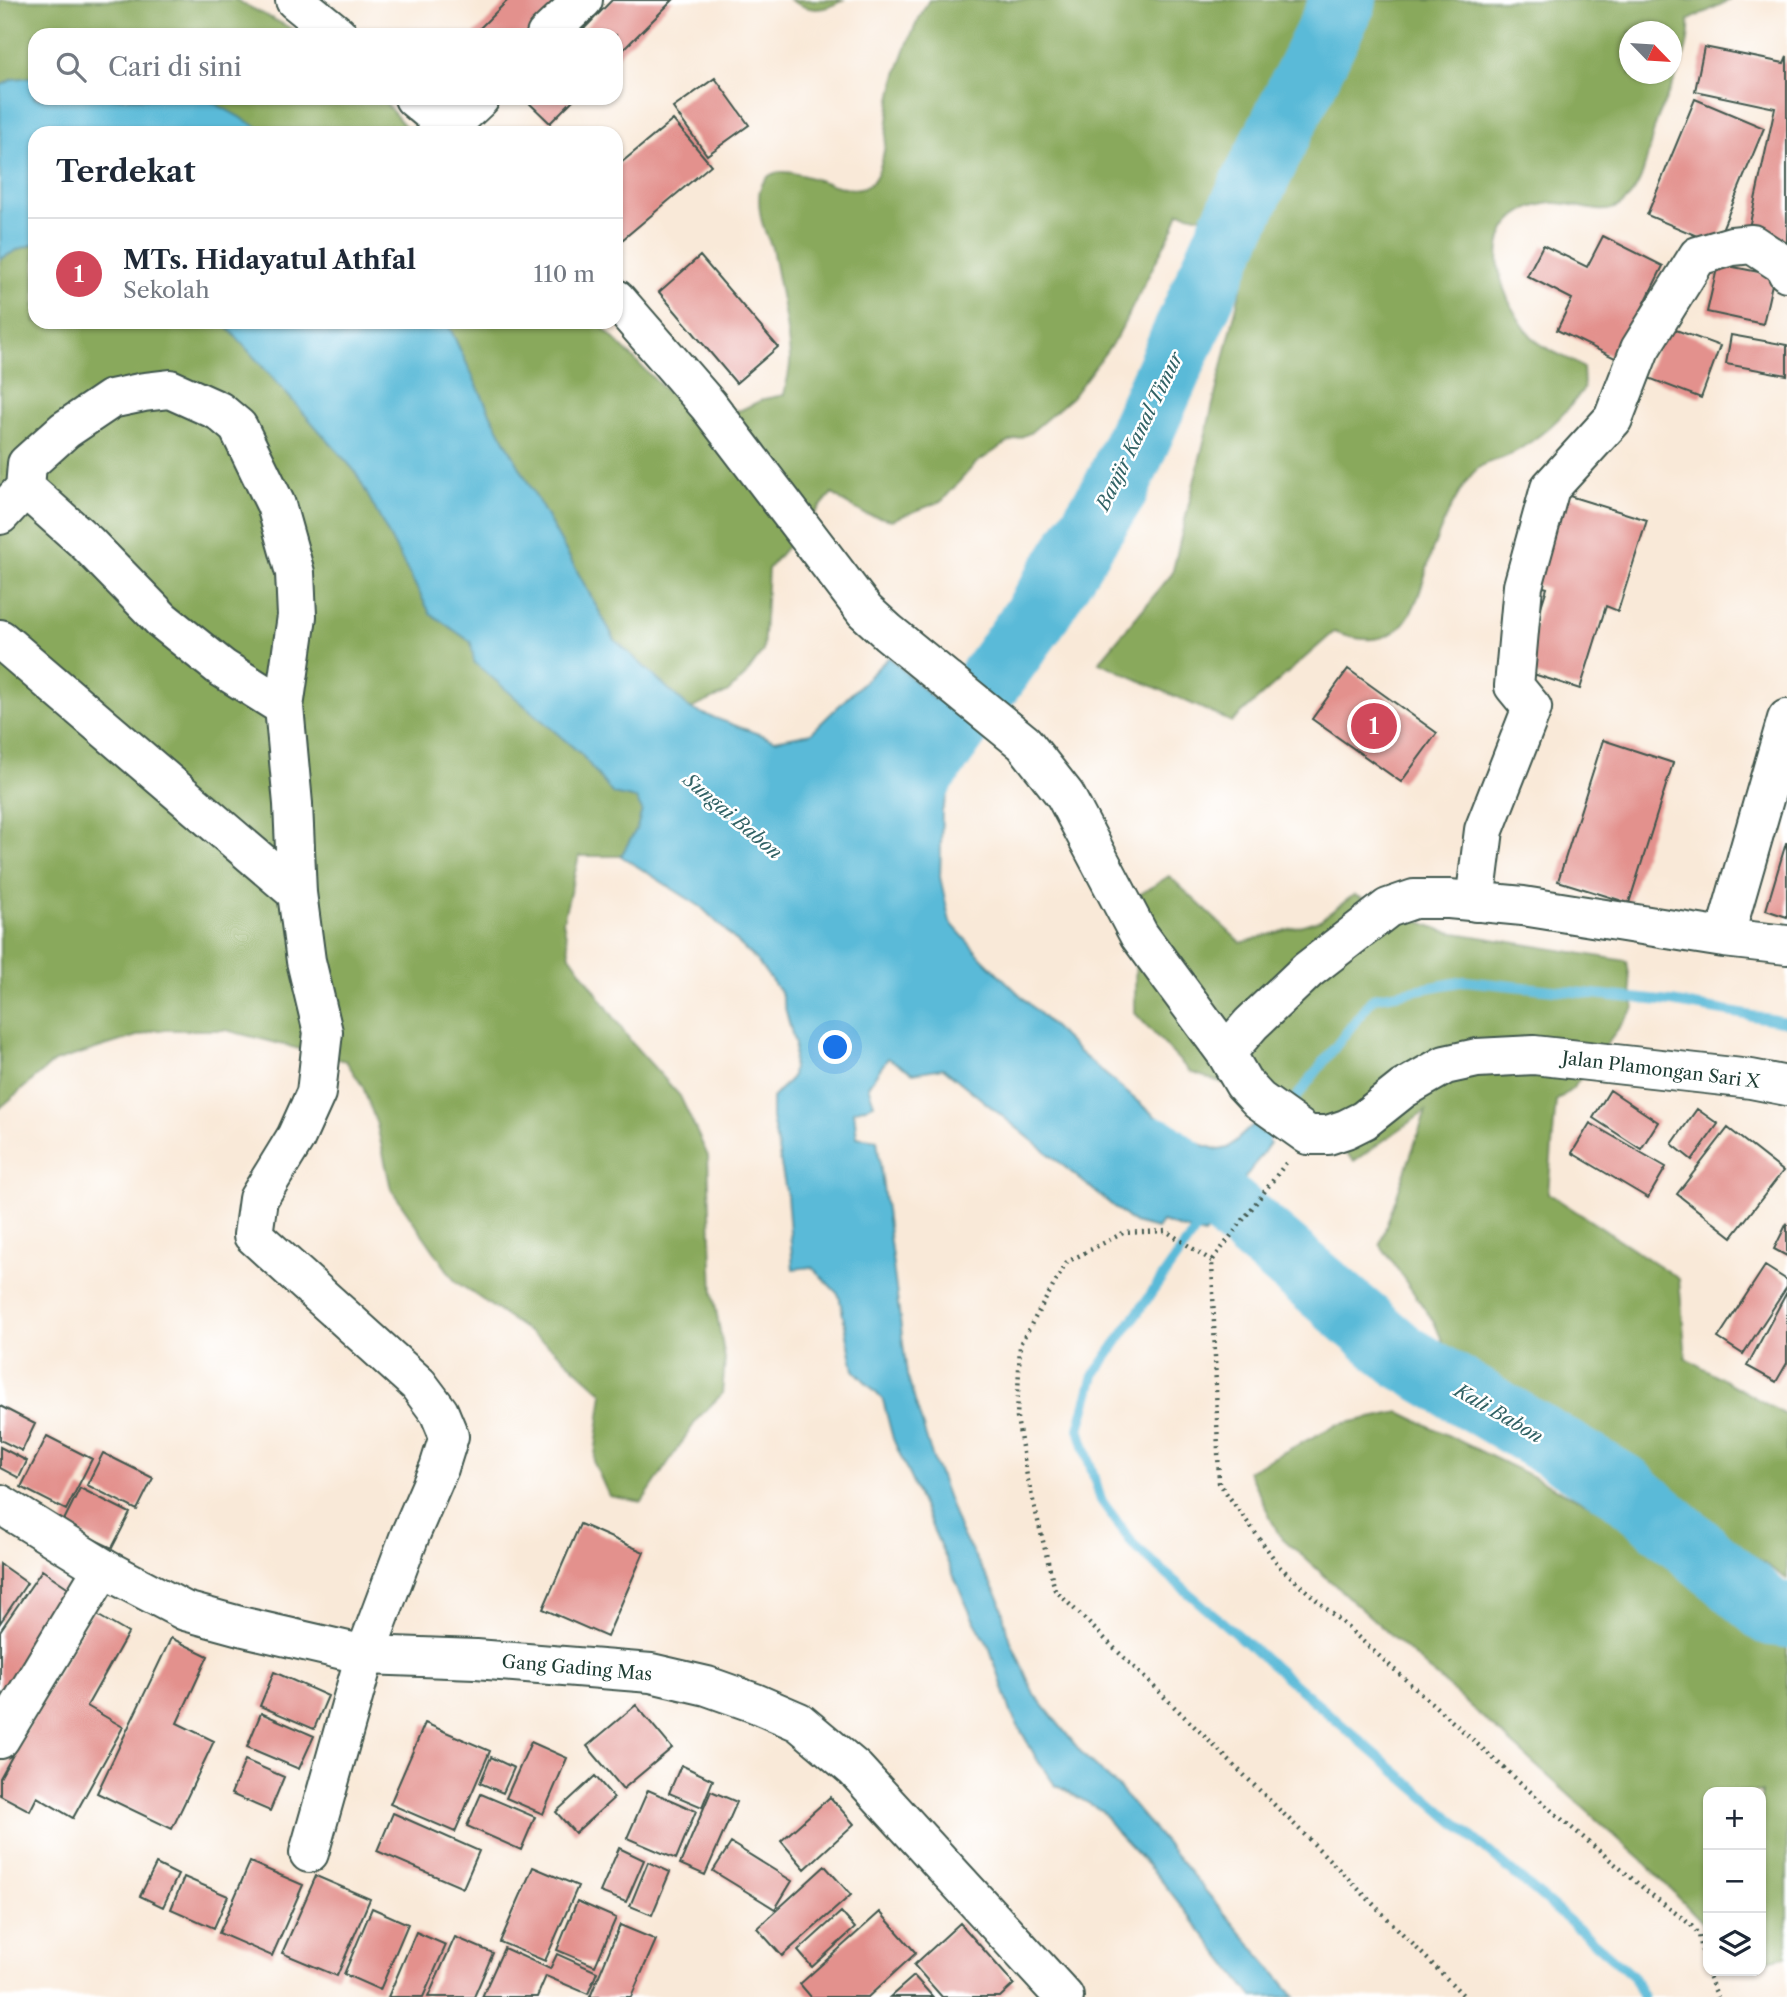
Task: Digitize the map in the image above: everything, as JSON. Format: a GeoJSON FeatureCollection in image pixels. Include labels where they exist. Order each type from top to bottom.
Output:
{"type":"FeatureCollection","features":[{"type":"Feature","properties":{"kind":"street"},"geometry":{"type":"LineString","coordinates":[[295,0],[329,28]]}},
{"type":"Feature","properties":{"kind":"street"},"geometry":{"type":"LineString","coordinates":[[553,28],[583,0]]}},
{"type":"Feature","properties":{"kind":"street"},"geometry":{"type":"LineString","coordinates":[[422,105],[447,126]]}},
{"type":"Feature","properties":{"kind":"street"},"geometry":{"type":"LineString","coordinates":[[456,126],[474,105]]}},
{"type":"Feature","properties":{"kind":"street"},"geometry":{"type":"LineString","coordinates":[[1475,902],[1484,830],[1532,708],[1514,686],[1523,586],[1550,488],[1613,419],[1640,349],[1698,256],[1732,246],[1752,244],[1784,265],[1787,272]]}},
{"type":"Feature","properties":{"kind":"street"},"geometry":{"type":"LineString","coordinates":[[623,307],[708,405],[865,611],[1024,743],[1065,795],[1139,935],[1226,1053],[1244,1084],[1296,1140]]}},
{"type":"Feature","properties":{"kind":"street"},"geometry":{"type":"LineString","coordinates":[[284,707],[222,668],[162,620],[96,552],[13,501],[27,464],[65,430],[111,399],[170,389],[219,411],[238,427],[276,505],[295,573],[297,616],[284,707],[298,893],[306,961],[323,1032],[316,1093],[296,1137],[258,1199],[253,1235],[418,1384],[439,1412],[449,1436],[439,1468],[410,1535],[365,1655],[309,1853]]}},
{"type":"Feature","properties":{"kind":"street"},"geometry":{"type":"LineString","coordinates":[[0,639],[298,893]]}},
{"type":"Feature","properties":{"kind":"street"},"geometry":{"type":"LineString","coordinates":[[1724,938],[1787,719]]}},
{"type":"Feature","properties":{"kind":"street"},"geometry":{"type":"LineString","coordinates":[[1226,1053],[1251,1024],[1308,970],[1388,908],[1414,899],[1522,906],[1724,938],[1787,945]]}},
{"type":"Feature","properties":{"kind":"street","name":"Jalan Plamongan Sari X"},"geometry":{"type":"LineString","coordinates":[[1296,1140],[1308,1135],[1328,1135],[1364,1120],[1403,1088],[1446,1065],[1477,1058],[1534,1055],[1751,1079],[1787,1086]]}},
{"type":"Feature","properties":{"kind":"street","name":"Gang Gading Mas"},"geometry":{"type":"LineString","coordinates":[[0,1504],[103,1568],[185,1611],[365,1655],[476,1659],[651,1673],[719,1690],[799,1723],[855,1769],[1064,1997]]}},
{"type":"Feature","properties":{"kind":"street"},"geometry":{"type":"LineString","coordinates":[[0,1739],[103,1568]]}},
{"type":"Feature","properties":{"kind":"path"},"geometry":{"type":"LineString","coordinates":[[1296,1140],[1212,1261],[1219,1483],[1280,1567],[1552,1811],[1690,1924],[1699,1935],[1706,1971],[1718,1997]]}},
{"type":"Feature","properties":{"kind":"path"},"geometry":{"type":"LineString","coordinates":[[1212,1261],[1166,1231],[1124,1233],[1067,1262],[1020,1344],[1017,1418],[1027,1476],[1055,1590],[1298,1828],[1465,1997]]}},
{"type":"Feature","properties":{"kind":"green space"},"geometry":{"type":"Polygon","coordinates":[[[0,0],[236,0],[290,28],[28,28],[28,78],[13,79],[0,86],[0,0]]]}},
{"type":"Feature","properties":{"kind":"green space"},"geometry":{"type":"Polygon","coordinates":[[[790,0],[843,0],[829,7],[816,9],[790,0]]]}},
{"type":"Feature","properties":{"kind":"green space"},"geometry":{"type":"Polygon","coordinates":[[[929,0],[1730,0],[1689,20],[1687,46],[1682,61],[1682,21],[1619,21],[1619,84],[1673,84],[1657,120],[1641,178],[1628,199],[1619,206],[1603,210],[1552,203],[1527,210],[1510,222],[1501,239],[1498,258],[1501,279],[1509,301],[1520,321],[1538,343],[1583,368],[1584,388],[1560,417],[1541,434],[1520,449],[1475,471],[1455,500],[1442,527],[1410,614],[1401,626],[1389,635],[1375,639],[1356,638],[1334,632],[1232,722],[1099,662],[1172,574],[1243,280],[1211,219],[1179,212],[1117,337],[1072,397],[1030,433],[1005,444],[975,464],[942,501],[892,520],[865,514],[832,493],[768,569],[763,651],[745,676],[727,693],[690,709],[615,640],[492,417],[450,329],[604,329],[664,389],[695,413],[741,410],[764,399],[784,395],[790,367],[789,345],[772,250],[760,213],[761,187],[769,176],[782,172],[848,188],[862,188],[873,181],[881,165],[891,99],[906,48],[929,0]]]}},
{"type":"Feature","properties":{"kind":"green space"},"geometry":{"type":"Polygon","coordinates":[[[218,105],[387,105],[405,126],[255,126],[218,105]]]}},
{"type":"Feature","properties":{"kind":"green space"},"geometry":{"type":"Polygon","coordinates":[[[28,246],[28,329],[229,329],[355,471],[430,613],[471,642],[475,662],[581,754],[613,794],[636,798],[642,810],[637,828],[621,856],[579,856],[563,921],[570,955],[632,1043],[680,1096],[708,1156],[713,1293],[725,1359],[722,1394],[698,1418],[642,1502],[609,1496],[594,1463],[603,1393],[555,1350],[455,1281],[391,1189],[377,1125],[363,1087],[346,1061],[226,1030],[156,1030],[54,1062],[0,1108],[0,259],[28,246]]]}},
{"type":"Feature","properties":{"kind":"green space"},"geometry":{"type":"Polygon","coordinates":[[[1169,876],[1241,943],[1320,920],[1354,895],[1443,931],[1627,961],[1634,1008],[1572,1089],[1556,1101],[1548,1193],[1679,1279],[1686,1358],[1787,1416],[1787,1579],[1675,1503],[1635,1471],[1460,1383],[1435,1324],[1380,1244],[1426,1111],[1354,1161],[1307,1112],[1190,1072],[1135,1013],[1136,897],[1169,876]]]}},
{"type":"Feature","properties":{"kind":"green space"},"geometry":{"type":"Polygon","coordinates":[[[1400,1412],[1605,1512],[1749,1634],[1787,1641],[1787,1956],[1766,1960],[1766,1787],[1703,1787],[1703,1923],[1645,1863],[1279,1535],[1248,1471],[1336,1425],[1400,1412]]]}},
{"type":"Feature","properties":{"kind":"water"},"geometry":{"type":"Polygon","coordinates":[[[28,78],[28,105],[218,105],[255,126],[28,126],[28,246],[0,259],[0,86],[13,79],[28,78]]]}},
{"type":"Feature","properties":{"kind":"water","name":"Sungai Babon"},"geometry":{"type":"Polygon","coordinates":[[[229,329],[450,329],[492,417],[615,640],[690,709],[775,740],[811,733],[889,657],[970,733],[942,811],[940,877],[950,922],[982,958],[1079,1052],[1181,1138],[1219,1150],[1228,1148],[1254,1124],[1270,1143],[1204,1235],[1162,1222],[1157,1229],[1134,1223],[943,1068],[913,1073],[888,1058],[868,1086],[874,1104],[854,1111],[857,1137],[877,1140],[907,1375],[930,1450],[960,1531],[1000,1600],[1007,1632],[1034,1694],[1085,1757],[1119,1788],[1295,1997],[1253,1997],[1157,1875],[1118,1834],[1101,1810],[1055,1785],[1038,1761],[1012,1715],[989,1646],[972,1617],[893,1439],[883,1400],[854,1370],[839,1295],[812,1267],[793,1269],[787,1196],[772,1118],[772,1098],[792,1077],[795,1045],[781,993],[756,960],[701,907],[621,856],[637,828],[642,810],[636,799],[613,794],[581,754],[474,662],[471,642],[430,613],[355,471],[229,329]]]}},
{"type":"Feature","properties":{"kind":"building"},"geometry":{"type":"Polygon","coordinates":[[[508,0],[569,0],[541,28],[480,28],[508,0]]]}},
{"type":"Feature","properties":{"kind":"building"},"geometry":{"type":"Polygon","coordinates":[[[612,0],[673,0],[623,50],[623,28],[585,28],[612,0]]]}},
{"type":"Feature","properties":{"kind":"building"},"geometry":{"type":"Polygon","coordinates":[[[1704,47],[1784,63],[1787,56],[1787,246],[1747,237],[1775,108],[1695,91],[1704,47]]]}},
{"type":"Feature","properties":{"kind":"building"},"geometry":{"type":"Polygon","coordinates":[[[715,78],[749,125],[707,155],[673,108],[715,78]]]}},
{"type":"Feature","properties":{"kind":"building"},"geometry":{"type":"Polygon","coordinates":[[[1695,99],[1764,128],[1716,244],[1647,215],[1695,99]]]}},
{"type":"Feature","properties":{"kind":"building"},"geometry":{"type":"Polygon","coordinates":[[[531,105],[568,105],[550,123],[531,105]]]}},
{"type":"Feature","properties":{"kind":"building"},"geometry":{"type":"Polygon","coordinates":[[[673,120],[711,165],[623,239],[623,161],[673,120]]]}},
{"type":"Feature","properties":{"kind":"building"},"geometry":{"type":"Polygon","coordinates":[[[1603,236],[1663,266],[1617,359],[1557,330],[1572,299],[1527,276],[1543,245],[1587,267],[1603,236]]]}},
{"type":"Feature","properties":{"kind":"building"},"geometry":{"type":"Polygon","coordinates":[[[700,256],[778,347],[736,383],[659,292],[700,256]]]}},
{"type":"Feature","properties":{"kind":"building"},"geometry":{"type":"Polygon","coordinates":[[[1718,264],[1774,275],[1763,324],[1707,312],[1718,264]]]}},
{"type":"Feature","properties":{"kind":"building"},"geometry":{"type":"Polygon","coordinates":[[[1665,326],[1720,346],[1701,398],[1646,377],[1665,326]]]}},
{"type":"Feature","properties":{"kind":"building"},"geometry":{"type":"Polygon","coordinates":[[[1731,335],[1787,345],[1787,375],[1726,364],[1731,335]]]}},
{"type":"Feature","properties":{"kind":"building"},"geometry":{"type":"Polygon","coordinates":[[[1563,494],[1647,520],[1618,611],[1606,606],[1580,689],[1521,670],[1547,588],[1534,584],[1563,494]]]}},
{"type":"Feature","properties":{"kind":"building"},"geometry":{"type":"Polygon","coordinates":[[[1348,669],[1437,733],[1401,782],[1312,719],[1348,669]]]}},
{"type":"Feature","properties":{"kind":"building"},"geometry":{"type":"Polygon","coordinates":[[[1603,740],[1673,763],[1629,903],[1558,881],[1603,740]]]}},
{"type":"Feature","properties":{"kind":"building"},"geometry":{"type":"Polygon","coordinates":[[[1787,843],[1787,917],[1766,910],[1787,843]]]}},
{"type":"Feature","properties":{"kind":"building"},"geometry":{"type":"Polygon","coordinates":[[[1610,1090],[1658,1122],[1641,1149],[1593,1118],[1610,1090]]]}},
{"type":"Feature","properties":{"kind":"building"},"geometry":{"type":"Polygon","coordinates":[[[1697,1109],[1718,1124],[1692,1160],[1672,1144],[1697,1109]]]}},
{"type":"Feature","properties":{"kind":"building"},"geometry":{"type":"Polygon","coordinates":[[[1590,1123],[1666,1167],[1648,1198],[1572,1153],[1590,1123]]]}},
{"type":"Feature","properties":{"kind":"building"},"geometry":{"type":"Polygon","coordinates":[[[1728,1128],[1783,1171],[1732,1237],[1677,1194],[1728,1128]]]}},
{"type":"Feature","properties":{"kind":"building"},"geometry":{"type":"Polygon","coordinates":[[[1787,1223],[1787,1256],[1774,1249],[1787,1223]]]}},
{"type":"Feature","properties":{"kind":"building"},"geometry":{"type":"Polygon","coordinates":[[[1765,1266],[1787,1280],[1787,1287],[1743,1354],[1718,1338],[1765,1266]]]}},
{"type":"Feature","properties":{"kind":"building"},"geometry":{"type":"Polygon","coordinates":[[[1787,1292],[1787,1363],[1776,1382],[1747,1366],[1787,1292]]]}},
{"type":"Feature","properties":{"kind":"building"},"geometry":{"type":"Polygon","coordinates":[[[0,1406],[35,1424],[22,1451],[0,1440],[0,1406]]]}},
{"type":"Feature","properties":{"kind":"building"},"geometry":{"type":"Polygon","coordinates":[[[47,1436],[92,1459],[66,1510],[21,1487],[47,1436]]]}},
{"type":"Feature","properties":{"kind":"building"},"geometry":{"type":"Polygon","coordinates":[[[0,1447],[27,1461],[19,1478],[0,1468],[0,1447]]]}},
{"type":"Feature","properties":{"kind":"building"},"geometry":{"type":"Polygon","coordinates":[[[103,1453],[153,1478],[137,1510],[87,1485],[103,1453]]]}},
{"type":"Feature","properties":{"kind":"building"},"geometry":{"type":"Polygon","coordinates":[[[80,1488],[130,1513],[112,1548],[62,1524],[80,1488]]]}},
{"type":"Feature","properties":{"kind":"building"},"geometry":{"type":"Polygon","coordinates":[[[580,1524],[644,1552],[607,1637],[543,1609],[580,1524]]]}},
{"type":"Feature","properties":{"kind":"building"},"geometry":{"type":"Polygon","coordinates":[[[0,1564],[27,1583],[0,1623],[0,1564]]]}},
{"type":"Feature","properties":{"kind":"building"},"geometry":{"type":"Polygon","coordinates":[[[42,1570],[79,1595],[0,1711],[0,1631],[42,1570]]]}},
{"type":"Feature","properties":{"kind":"building"},"geometry":{"type":"Polygon","coordinates":[[[92,1612],[128,1633],[87,1706],[123,1727],[73,1818],[37,1797],[30,1811],[0,1795],[0,1778],[92,1612]]]}},
{"type":"Feature","properties":{"kind":"building"},"geometry":{"type":"Polygon","coordinates":[[[171,1638],[208,1656],[177,1723],[214,1741],[172,1829],[97,1793],[171,1638]]]}},
{"type":"Feature","properties":{"kind":"building"},"geometry":{"type":"Polygon","coordinates":[[[274,1672],[328,1696],[314,1729],[260,1706],[274,1672]]]}},
{"type":"Feature","properties":{"kind":"building"},"geometry":{"type":"Polygon","coordinates":[[[636,1705],[672,1748],[623,1789],[587,1746],[636,1705]]]}},
{"type":"Feature","properties":{"kind":"building"},"geometry":{"type":"Polygon","coordinates":[[[261,1713],[314,1736],[299,1769],[247,1747],[261,1713]]]}},
{"type":"Feature","properties":{"kind":"building"},"geometry":{"type":"Polygon","coordinates":[[[425,1723],[490,1751],[455,1832],[390,1804],[425,1723]]]}},
{"type":"Feature","properties":{"kind":"building"},"geometry":{"type":"Polygon","coordinates":[[[531,1742],[567,1758],[543,1814],[506,1798],[531,1742]]]}},
{"type":"Feature","properties":{"kind":"building"},"geometry":{"type":"Polygon","coordinates":[[[491,1757],[514,1768],[503,1793],[480,1783],[491,1757]]]}},
{"type":"Feature","properties":{"kind":"building"},"geometry":{"type":"Polygon","coordinates":[[[245,1760],[284,1777],[270,1811],[231,1794],[245,1760]]]}},
{"type":"Feature","properties":{"kind":"building"},"geometry":{"type":"Polygon","coordinates":[[[681,1765],[713,1780],[702,1807],[669,1793],[681,1765]]]}},
{"type":"Feature","properties":{"kind":"building"},"geometry":{"type":"Polygon","coordinates":[[[595,1776],[614,1798],[575,1833],[556,1812],[595,1776]]]}},
{"type":"Feature","properties":{"kind":"building"},"geometry":{"type":"Polygon","coordinates":[[[648,1790],[696,1811],[676,1859],[627,1838],[648,1790]]]}},
{"type":"Feature","properties":{"kind":"building"},"geometry":{"type":"Polygon","coordinates":[[[711,1791],[737,1802],[705,1875],[680,1864],[711,1791]]]}},
{"type":"Feature","properties":{"kind":"building"},"geometry":{"type":"Polygon","coordinates":[[[481,1794],[535,1817],[521,1850],[467,1826],[481,1794]]]}},
{"type":"Feature","properties":{"kind":"building"},"geometry":{"type":"Polygon","coordinates":[[[830,1797],[854,1824],[805,1869],[781,1841],[830,1797]]]}},
{"type":"Feature","properties":{"kind":"building"},"geometry":{"type":"Polygon","coordinates":[[[393,1813],[479,1851],[463,1888],[377,1851],[393,1813]]]}},
{"type":"Feature","properties":{"kind":"building"},"geometry":{"type":"Polygon","coordinates":[[[731,1843],[792,1881],[775,1909],[713,1871],[731,1843]]]}},
{"type":"Feature","properties":{"kind":"building"},"geometry":{"type":"Polygon","coordinates":[[[619,1848],[644,1860],[626,1902],[600,1892],[619,1848]]]}},
{"type":"Feature","properties":{"kind":"building"},"geometry":{"type":"Polygon","coordinates":[[[250,1862],[303,1885],[272,1956],[219,1933],[250,1862]]]}},
{"type":"Feature","properties":{"kind":"building"},"geometry":{"type":"Polygon","coordinates":[[[648,1862],[670,1872],[652,1915],[630,1906],[648,1862]]]}},
{"type":"Feature","properties":{"kind":"building"},"geometry":{"type":"Polygon","coordinates":[[[156,1864],[178,1875],[163,1907],[140,1896],[156,1864]]]}},
{"type":"Feature","properties":{"kind":"building"},"geometry":{"type":"Polygon","coordinates":[[[825,1866],[851,1895],[782,1956],[757,1928],[825,1866]]]}},
{"type":"Feature","properties":{"kind":"building"},"geometry":{"type":"Polygon","coordinates":[[[533,1867],[578,1886],[545,1961],[500,1942],[533,1867]]]}},
{"type":"Feature","properties":{"kind":"building"},"geometry":{"type":"Polygon","coordinates":[[[316,1876],[370,1899],[337,1976],[282,1953],[316,1876]]]}},
{"type":"Feature","properties":{"kind":"building"},"geometry":{"type":"Polygon","coordinates":[[[184,1877],[228,1896],[214,1928],[171,1909],[184,1877]]]}},
{"type":"Feature","properties":{"kind":"building"},"geometry":{"type":"Polygon","coordinates":[[[577,1901],[616,1918],[595,1966],[557,1950],[577,1901]]]}},
{"type":"Feature","properties":{"kind":"building"},"geometry":{"type":"Polygon","coordinates":[[[372,1908],[408,1924],[380,1990],[344,1974],[372,1908]]]}},
{"type":"Feature","properties":{"kind":"building"},"geometry":{"type":"Polygon","coordinates":[[[841,1912],[855,1928],[812,1967],[798,1951],[841,1912]]]}},
{"type":"Feature","properties":{"kind":"building"},"geometry":{"type":"Polygon","coordinates":[[[880,1912],[916,1953],[868,1997],[811,1997],[800,1984],[880,1912]]]}},
{"type":"Feature","properties":{"kind":"building"},"geometry":{"type":"Polygon","coordinates":[[[960,1923],[1014,1984],[1000,1997],[942,1997],[914,1965],[960,1923]]]}},
{"type":"Feature","properties":{"kind":"building"},"geometry":{"type":"Polygon","coordinates":[[[620,1925],[656,1940],[631,1997],[590,1997],[620,1925]]]}},
{"type":"Feature","properties":{"kind":"building"},"geometry":{"type":"Polygon","coordinates":[[[416,1932],[446,1945],[423,1997],[388,1997],[416,1932]]]}},
{"type":"Feature","properties":{"kind":"building"},"geometry":{"type":"Polygon","coordinates":[[[455,1937],[493,1953],[474,1997],[428,1997],[455,1937]]]}},
{"type":"Feature","properties":{"kind":"building"},"geometry":{"type":"Polygon","coordinates":[[[504,1948],[550,1969],[557,1954],[597,1972],[588,1994],[546,1976],[537,1997],[482,1997],[504,1948]]]}},
{"type":"Feature","properties":{"kind":"building"},"geometry":{"type":"Polygon","coordinates":[[[914,1976],[933,1997],[890,1997],[914,1976]]]}},
{"type":"Feature","properties":{"kind":"waterway","name":"Banjir Kanal Timur"},"geometry":{"type":"LineString","coordinates":[[907,796],[1033,620],[1116,488],[1233,226],[1344,0]]}},
{"type":"Feature","properties":{"kind":"waterway"},"geometry":{"type":"LineString","coordinates":[[1258,1147],[1373,998],[1465,981],[1671,1002],[1787,1022]]}},
{"type":"Feature","properties":{"kind":"waterway","name":"Kali Babon"},"geometry":{"type":"LineString","coordinates":[[1155,1150],[1231,1210],[1402,1356],[1622,1486],[1771,1613],[1787,1615]]}},
{"type":"Feature","properties":{"kind":"waterway"},"geometry":{"type":"LineString","coordinates":[[1202,1221],[1094,1375],[1079,1429],[1101,1500],[1135,1547],[1632,1975],[1643,1997]]}},
{"type":"Feature","properties":{"kind":"place","name":"MTs. Hidayatul Athfal"},"geometry":{"type":"Point","coordinates":[1374,726]}}]}
